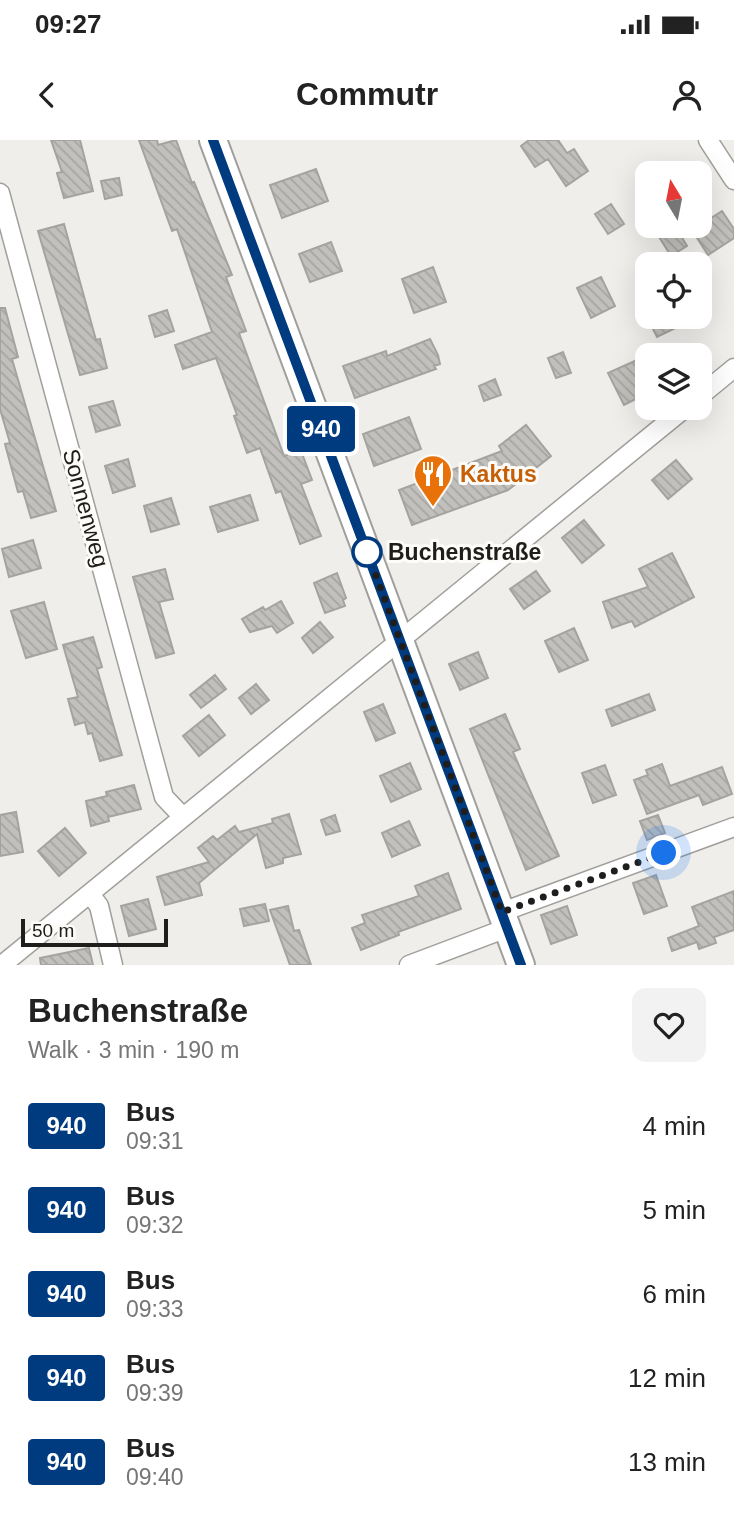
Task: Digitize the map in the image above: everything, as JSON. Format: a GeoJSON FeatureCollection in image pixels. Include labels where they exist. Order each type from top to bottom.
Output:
{"type":"FeatureCollection","features":[{"type":"Feature","properties":{"kind":"street"},"geometry":{"type":"LineString","coordinates":[[213,140],[521,965]]}},
{"type":"Feature","properties":{"kind":"street"},"geometry":{"type":"LineString","coordinates":[[708,140],[734,180]]}},
{"type":"Feature","properties":{"kind":"street","name":"Sonnenweg"},"geometry":{"type":"LineString","coordinates":[[0,193],[164,797],[184,817]]}},
{"type":"Feature","properties":{"kind":"street"},"geometry":{"type":"LineString","coordinates":[[712,386],[734,368]]}},
{"type":"Feature","properties":{"kind":"street"},"geometry":{"type":"LineString","coordinates":[[2,965],[670,420]]}},
{"type":"Feature","properties":{"kind":"street"},"geometry":{"type":"LineString","coordinates":[[409,965],[505,920],[734,827]]}},
{"type":"Feature","properties":{"kind":"street"},"geometry":{"type":"LineString","coordinates":[[90,894],[99,906],[113,965]]}},
{"type":"Feature","properties":{"kind":"building"},"geometry":{"type":"Polygon","coordinates":[[[51,140],[80,140],[93,191],[64,198],[57,173],[62,172],[51,140]]]}},
{"type":"Feature","properties":{"kind":"building"},"geometry":{"type":"Polygon","coordinates":[[[139,140],[157,140],[158,145],[176,140],[232,275],[226,277],[246,331],[239,333],[284,456],[301,451],[312,480],[301,484],[321,536],[300,544],[281,491],[276,493],[260,448],[247,453],[234,416],[237,415],[216,358],[183,369],[175,345],[212,332],[177,229],[172,231],[139,140]]]}},
{"type":"Feature","properties":{"kind":"building"},"geometry":{"type":"Polygon","coordinates":[[[529,140],[558,140],[567,153],[574,149],[588,171],[566,186],[548,159],[535,167],[521,146],[529,140]]]}},
{"type":"Feature","properties":{"kind":"building"},"geometry":{"type":"Polygon","coordinates":[[[316,169],[328,201],[282,218],[270,185],[316,169]]]}},
{"type":"Feature","properties":{"kind":"building"},"geometry":{"type":"Polygon","coordinates":[[[119,178],[122,195],[105,199],[101,181],[119,178]]]}},
{"type":"Feature","properties":{"kind":"building"},"geometry":{"type":"Polygon","coordinates":[[[611,204],[624,224],[608,234],[595,214],[611,204]]]}},
{"type":"Feature","properties":{"kind":"building"},"geometry":{"type":"Polygon","coordinates":[[[722,211],[734,229],[734,238],[712,252],[706,252],[697,238],[712,238],[712,217],[722,211]]]}},
{"type":"Feature","properties":{"kind":"building"},"geometry":{"type":"Polygon","coordinates":[[[64,224],[96,340],[100,339],[107,368],[80,375],[38,231],[64,224]]]}},
{"type":"Feature","properties":{"kind":"building"},"geometry":{"type":"Polygon","coordinates":[[[660,238],[682,238],[687,246],[677,252],[668,252],[660,238]]]}},
{"type":"Feature","properties":{"kind":"building"},"geometry":{"type":"Polygon","coordinates":[[[331,242],[342,271],[310,282],[299,254],[331,242]]]}},
{"type":"Feature","properties":{"kind":"building"},"geometry":{"type":"Polygon","coordinates":[[[433,267],[446,302],[414,313],[402,279],[433,267]]]}},
{"type":"Feature","properties":{"kind":"building"},"geometry":{"type":"Polygon","coordinates":[[[601,277],[615,306],[591,318],[577,288],[601,277]]]}},
{"type":"Feature","properties":{"kind":"building"},"geometry":{"type":"Polygon","coordinates":[[[0,308],[5,308],[18,357],[12,359],[56,511],[31,518],[23,491],[18,492],[5,444],[10,443],[0,409],[0,308]]]}},
{"type":"Feature","properties":{"kind":"building"},"geometry":{"type":"Polygon","coordinates":[[[167,310],[174,331],[155,337],[149,316],[167,310]]]}},
{"type":"Feature","properties":{"kind":"building"},"geometry":{"type":"Polygon","coordinates":[[[653,329],[673,329],[657,337],[653,329]]]}},
{"type":"Feature","properties":{"kind":"building"},"geometry":{"type":"Polygon","coordinates":[[[430,339],[440,364],[434,366],[436,369],[355,398],[343,366],[386,351],[387,356],[430,339]]]}},
{"type":"Feature","properties":{"kind":"building"},"geometry":{"type":"Polygon","coordinates":[[[563,352],[571,373],[556,378],[548,358],[563,352]]]}},
{"type":"Feature","properties":{"kind":"building"},"geometry":{"type":"Polygon","coordinates":[[[635,361],[635,400],[624,405],[608,373],[635,361]]]}},
{"type":"Feature","properties":{"kind":"building"},"geometry":{"type":"Polygon","coordinates":[[[495,379],[501,395],[484,401],[479,386],[495,379]]]}},
{"type":"Feature","properties":{"kind":"building"},"geometry":{"type":"Polygon","coordinates":[[[113,401],[120,425],[96,432],[89,407],[113,401]]]}},
{"type":"Feature","properties":{"kind":"building"},"geometry":{"type":"Polygon","coordinates":[[[409,417],[421,449],[374,466],[363,434],[409,417]]]}},
{"type":"Feature","properties":{"kind":"building","name":"Kaktus"},"geometry":{"type":"Polygon","coordinates":[[[526,425],[551,456],[508,490],[412,525],[399,490],[502,451],[499,446],[526,425]]]}},
{"type":"Feature","properties":{"kind":"building"},"geometry":{"type":"Polygon","coordinates":[[[128,459],[135,486],[113,493],[105,466],[128,459]]]}},
{"type":"Feature","properties":{"kind":"building"},"geometry":{"type":"Polygon","coordinates":[[[676,460],[692,479],[668,499],[652,480],[676,460]]]}},
{"type":"Feature","properties":{"kind":"building"},"geometry":{"type":"Polygon","coordinates":[[[250,495],[258,520],[218,532],[210,507],[250,495]]]}},
{"type":"Feature","properties":{"kind":"building"},"geometry":{"type":"Polygon","coordinates":[[[171,498],[179,524],[151,532],[144,506],[171,498]]]}},
{"type":"Feature","properties":{"kind":"building"},"geometry":{"type":"Polygon","coordinates":[[[584,520],[604,545],[582,563],[562,538],[584,520]]]}},
{"type":"Feature","properties":{"kind":"building"},"geometry":{"type":"Polygon","coordinates":[[[33,540],[41,568],[9,577],[2,549],[33,540]]]}},
{"type":"Feature","properties":{"kind":"building"},"geometry":{"type":"Polygon","coordinates":[[[672,553],[694,597],[635,627],[632,621],[612,628],[603,602],[648,587],[639,569],[672,553]]]}},
{"type":"Feature","properties":{"kind":"building"},"geometry":{"type":"Polygon","coordinates":[[[165,569],[173,599],[159,602],[174,653],[156,658],[133,577],[165,569]]]}},
{"type":"Feature","properties":{"kind":"building"},"geometry":{"type":"Polygon","coordinates":[[[536,571],[550,591],[524,609],[510,589],[536,571]]]}},
{"type":"Feature","properties":{"kind":"building"},"geometry":{"type":"Polygon","coordinates":[[[337,573],[346,598],[343,600],[345,606],[325,613],[314,583],[337,573]]]}},
{"type":"Feature","properties":{"kind":"building"},"geometry":{"type":"Polygon","coordinates":[[[281,601],[293,623],[277,633],[272,626],[250,632],[242,619],[281,601]]]}},
{"type":"Feature","properties":{"kind":"building"},"geometry":{"type":"Polygon","coordinates":[[[44,602],[57,649],[26,658],[11,611],[44,602]]]}},
{"type":"Feature","properties":{"kind":"building"},"geometry":{"type":"Polygon","coordinates":[[[320,622],[333,637],[313,653],[302,638],[320,622]]]}},
{"type":"Feature","properties":{"kind":"building"},"geometry":{"type":"Polygon","coordinates":[[[574,628],[588,660],[559,672],[545,641],[574,628]]]}},
{"type":"Feature","properties":{"kind":"building"},"geometry":{"type":"Polygon","coordinates":[[[93,637],[102,667],[97,669],[122,755],[100,761],[92,733],[88,734],[85,722],[75,725],[68,699],[78,697],[63,645],[93,637]]]}},
{"type":"Feature","properties":{"kind":"building"},"geometry":{"type":"Polygon","coordinates":[[[478,652],[488,678],[460,690],[449,664],[478,652]]]}},
{"type":"Feature","properties":{"kind":"building"},"geometry":{"type":"Polygon","coordinates":[[[215,675],[226,689],[201,708],[190,695],[215,675]]]}},
{"type":"Feature","properties":{"kind":"building"},"geometry":{"type":"Polygon","coordinates":[[[256,684],[269,700],[251,714],[239,698],[256,684]]]}},
{"type":"Feature","properties":{"kind":"building"},"geometry":{"type":"Polygon","coordinates":[[[649,694],[655,710],[612,726],[606,710],[649,694]]]}},
{"type":"Feature","properties":{"kind":"building"},"geometry":{"type":"Polygon","coordinates":[[[383,704],[395,733],[376,741],[364,712],[383,704]]]}},
{"type":"Feature","properties":{"kind":"building"},"geometry":{"type":"Polygon","coordinates":[[[505,714],[520,749],[513,752],[559,856],[526,870],[470,729],[505,714]]]}},
{"type":"Feature","properties":{"kind":"building"},"geometry":{"type":"Polygon","coordinates":[[[209,715],[225,735],[199,756],[183,736],[209,715]]]}},
{"type":"Feature","properties":{"kind":"building"},"geometry":{"type":"Polygon","coordinates":[[[410,763],[421,789],[391,802],[380,776],[410,763]]]}},
{"type":"Feature","properties":{"kind":"building"},"geometry":{"type":"Polygon","coordinates":[[[662,764],[670,786],[722,767],[732,794],[703,805],[699,795],[647,814],[634,780],[648,775],[646,770],[662,764]]]}},
{"type":"Feature","properties":{"kind":"building"},"geometry":{"type":"Polygon","coordinates":[[[605,765],[616,795],[593,803],[582,773],[605,765]]]}},
{"type":"Feature","properties":{"kind":"building"},"geometry":{"type":"Polygon","coordinates":[[[134,785],[141,809],[108,817],[109,821],[91,826],[86,801],[107,796],[106,792],[134,785]]]}},
{"type":"Feature","properties":{"kind":"building"},"geometry":{"type":"Polygon","coordinates":[[[16,812],[23,852],[0,856],[0,815],[16,812]]]}},
{"type":"Feature","properties":{"kind":"building"},"geometry":{"type":"Polygon","coordinates":[[[289,814],[301,854],[283,858],[283,863],[266,868],[257,834],[199,883],[202,895],[165,905],[157,877],[209,862],[198,848],[213,836],[217,840],[235,826],[239,832],[273,823],[272,819],[289,814]]]}},
{"type":"Feature","properties":{"kind":"building"},"geometry":{"type":"Polygon","coordinates":[[[335,815],[340,831],[326,835],[321,820],[335,815]]]}},
{"type":"Feature","properties":{"kind":"building"},"geometry":{"type":"Polygon","coordinates":[[[658,815],[665,833],[647,840],[640,821],[658,815]]]}},
{"type":"Feature","properties":{"kind":"building"},"geometry":{"type":"Polygon","coordinates":[[[409,821],[420,845],[392,857],[382,833],[409,821]]]}},
{"type":"Feature","properties":{"kind":"building"},"geometry":{"type":"Polygon","coordinates":[[[65,828],[86,853],[59,876],[38,851],[65,828]]]}},
{"type":"Feature","properties":{"kind":"building"},"geometry":{"type":"Polygon","coordinates":[[[448,873],[461,909],[398,932],[399,935],[361,950],[352,928],[365,923],[362,915],[419,896],[415,886],[448,873]]]}},
{"type":"Feature","properties":{"kind":"building"},"geometry":{"type":"Polygon","coordinates":[[[656,875],[667,906],[644,914],[633,883],[656,875]]]}},
{"type":"Feature","properties":{"kind":"building"},"geometry":{"type":"Polygon","coordinates":[[[734,891],[734,930],[714,937],[716,943],[699,949],[697,942],[672,951],[668,938],[699,926],[692,907],[734,891]]]}},
{"type":"Feature","properties":{"kind":"building"},"geometry":{"type":"Polygon","coordinates":[[[148,899],[156,929],[129,936],[121,906],[148,899]]]}},
{"type":"Feature","properties":{"kind":"building"},"geometry":{"type":"Polygon","coordinates":[[[265,904],[269,921],[244,926],[240,909],[265,904]]]}},
{"type":"Feature","properties":{"kind":"building"},"geometry":{"type":"Polygon","coordinates":[[[288,906],[294,931],[299,930],[311,965],[290,965],[270,910],[288,906]]]}},
{"type":"Feature","properties":{"kind":"building"},"geometry":{"type":"Polygon","coordinates":[[[567,906],[577,935],[551,944],[541,915],[567,906]]]}},
{"type":"Feature","properties":{"kind":"building"},"geometry":{"type":"Polygon","coordinates":[[[89,948],[93,965],[41,965],[40,958],[89,948]]]}},
{"type":"Feature","properties":{"kind":"bus line","name":"940"},"geometry":{"type":"LineString","coordinates":[[213,140],[521,965]]}},
{"type":"Feature","properties":{"kind":"place","name":"Kaktus"},"geometry":{"type":"Point","coordinates":[433,508]}},
{"type":"Feature","properties":{"kind":"place","name":"Buchenstraße"},"geometry":{"type":"Point","coordinates":[367,552]}},
{"type":"Feature","properties":{"kind":"route"},"geometry":{"type":"LineString","coordinates":[[367,552],[502,912],[664,853]]}}]}
